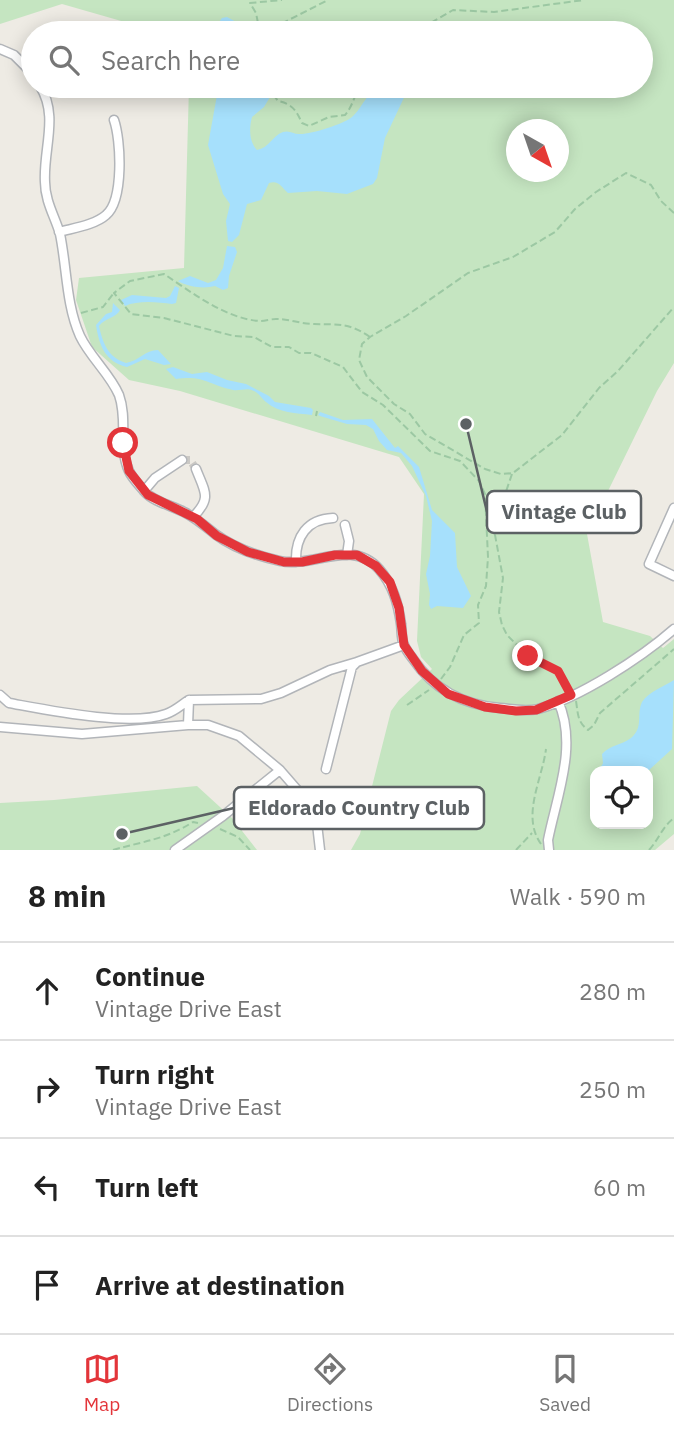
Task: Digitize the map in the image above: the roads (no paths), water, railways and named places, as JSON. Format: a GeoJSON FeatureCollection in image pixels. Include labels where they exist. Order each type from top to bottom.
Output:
{"type":"FeatureCollection","features":[{"type":"Feature","properties":{"kind":"street"},"geometry":{"type":"LineString","coordinates":[[0,49],[14,55],[21,62]]}},
{"type":"Feature","properties":{"kind":"street"},"geometry":{"type":"LineString","coordinates":[[47,98],[51,123],[44,183],[59,232],[72,315],[85,346],[118,394],[125,421],[123,443],[129,471],[148,495],[193,517],[217,536],[248,552],[284,562],[357,555],[376,566],[390,582],[399,608],[404,645],[422,671],[448,694],[485,707],[516,711],[536,710],[558,701],[607,677],[657,644],[674,629]]}},
{"type":"Feature","properties":{"kind":"street"},"geometry":{"type":"LineString","coordinates":[[59,232],[103,218],[113,209],[118,190],[118,132],[114,120]]}},
{"type":"Feature","properties":{"kind":"street"},"geometry":{"type":"LineString","coordinates":[[144,491],[155,478],[182,460]]}},
{"type":"Feature","properties":{"kind":"street"},"geometry":{"type":"LineString","coordinates":[[193,517],[204,506],[206,497],[196,469]]}},
{"type":"Feature","properties":{"kind":"street"},"geometry":{"type":"LineString","coordinates":[[674,508],[649,564],[674,576]]}},
{"type":"Feature","properties":{"kind":"street"},"geometry":{"type":"LineString","coordinates":[[296,562],[296,545],[301,534],[325,519],[333,518]]}},
{"type":"Feature","properties":{"kind":"street"},"geometry":{"type":"LineString","coordinates":[[345,525],[349,541],[347,555]]}},
{"type":"Feature","properties":{"kind":"street"},"geometry":{"type":"LineString","coordinates":[[0,695],[9,703],[128,718],[164,715],[188,700],[261,699],[281,693],[299,682],[330,670],[404,645]]}},
{"type":"Feature","properties":{"kind":"street"},"geometry":{"type":"LineString","coordinates":[[326,769],[349,673],[357,662]]}},
{"type":"Feature","properties":{"kind":"street"},"geometry":{"type":"LineString","coordinates":[[188,700],[188,725]]}},
{"type":"Feature","properties":{"kind":"street"},"geometry":{"type":"LineString","coordinates":[[548,850],[566,762],[566,719],[558,701]]}},
{"type":"Feature","properties":{"kind":"street"},"geometry":{"type":"LineString","coordinates":[[0,727],[82,734],[208,725],[239,736],[280,770],[300,793],[317,824],[320,850]]}},
{"type":"Feature","properties":{"kind":"street"},"geometry":{"type":"LineString","coordinates":[[175,850],[223,817],[280,770]]}},
{"type":"Feature","properties":{"kind":"water"},"geometry":{"type":"Polygon","coordinates":[[[227,17],[234,21],[220,21],[227,17]]]}},
{"type":"Feature","properties":{"kind":"water"},"geometry":{"type":"Polygon","coordinates":[[[216,98],[269,98],[252,117],[250,135],[257,150],[283,132],[310,133],[348,120],[366,98],[404,98],[385,138],[377,178],[373,184],[347,194],[317,191],[288,193],[278,183],[269,183],[261,200],[247,204],[239,235],[232,242],[228,241],[226,221],[230,204],[223,194],[208,145],[216,98]]]}},
{"type":"Feature","properties":{"kind":"water"},"geometry":{"type":"Polygon","coordinates":[[[227,246],[235,247],[237,252],[228,288],[223,290],[215,286],[196,287],[178,281],[190,276],[208,283],[216,280],[223,268],[227,246]]]}},
{"type":"Feature","properties":{"kind":"water"},"geometry":{"type":"Polygon","coordinates":[[[175,286],[179,288],[176,303],[142,302],[125,306],[121,300],[132,295],[166,298],[175,286]]]}},
{"type":"Feature","properties":{"kind":"water"},"geometry":{"type":"Polygon","coordinates":[[[113,303],[120,310],[99,326],[111,353],[126,363],[158,350],[171,364],[164,365],[145,359],[127,367],[108,357],[101,346],[96,325],[106,314],[112,312],[113,303]]]}},
{"type":"Feature","properties":{"kind":"water"},"geometry":{"type":"Polygon","coordinates":[[[173,367],[192,374],[207,372],[246,384],[275,402],[311,408],[312,415],[276,408],[251,390],[233,390],[194,378],[176,379],[166,369],[173,367]]]}},
{"type":"Feature","properties":{"kind":"water"},"geometry":{"type":"Polygon","coordinates":[[[320,412],[343,420],[372,419],[395,448],[398,446],[419,467],[432,510],[455,533],[457,567],[471,596],[463,608],[437,606],[431,609],[429,605],[426,574],[432,521],[426,496],[412,466],[401,453],[387,450],[373,429],[366,425],[347,424],[320,416],[320,412]]]}},
{"type":"Feature","properties":{"kind":"water"},"geometry":{"type":"Polygon","coordinates":[[[674,680],[672,749],[653,766],[602,766],[602,754],[635,734],[642,702],[652,692],[674,680]]]}},
{"type":"Feature","properties":{"kind":"tunnel"},"geometry":{"type":"LineString","coordinates":[[182,460],[190,460],[196,469]]}},
{"type":"Feature","properties":{"kind":"place","name":"Vintage Club"},"geometry":{"type":"Point","coordinates":[466,424]}},
{"type":"Feature","properties":{"kind":"place","name":"Eldorado Country Club"},"geometry":{"type":"Point","coordinates":[122,834]}}]}
